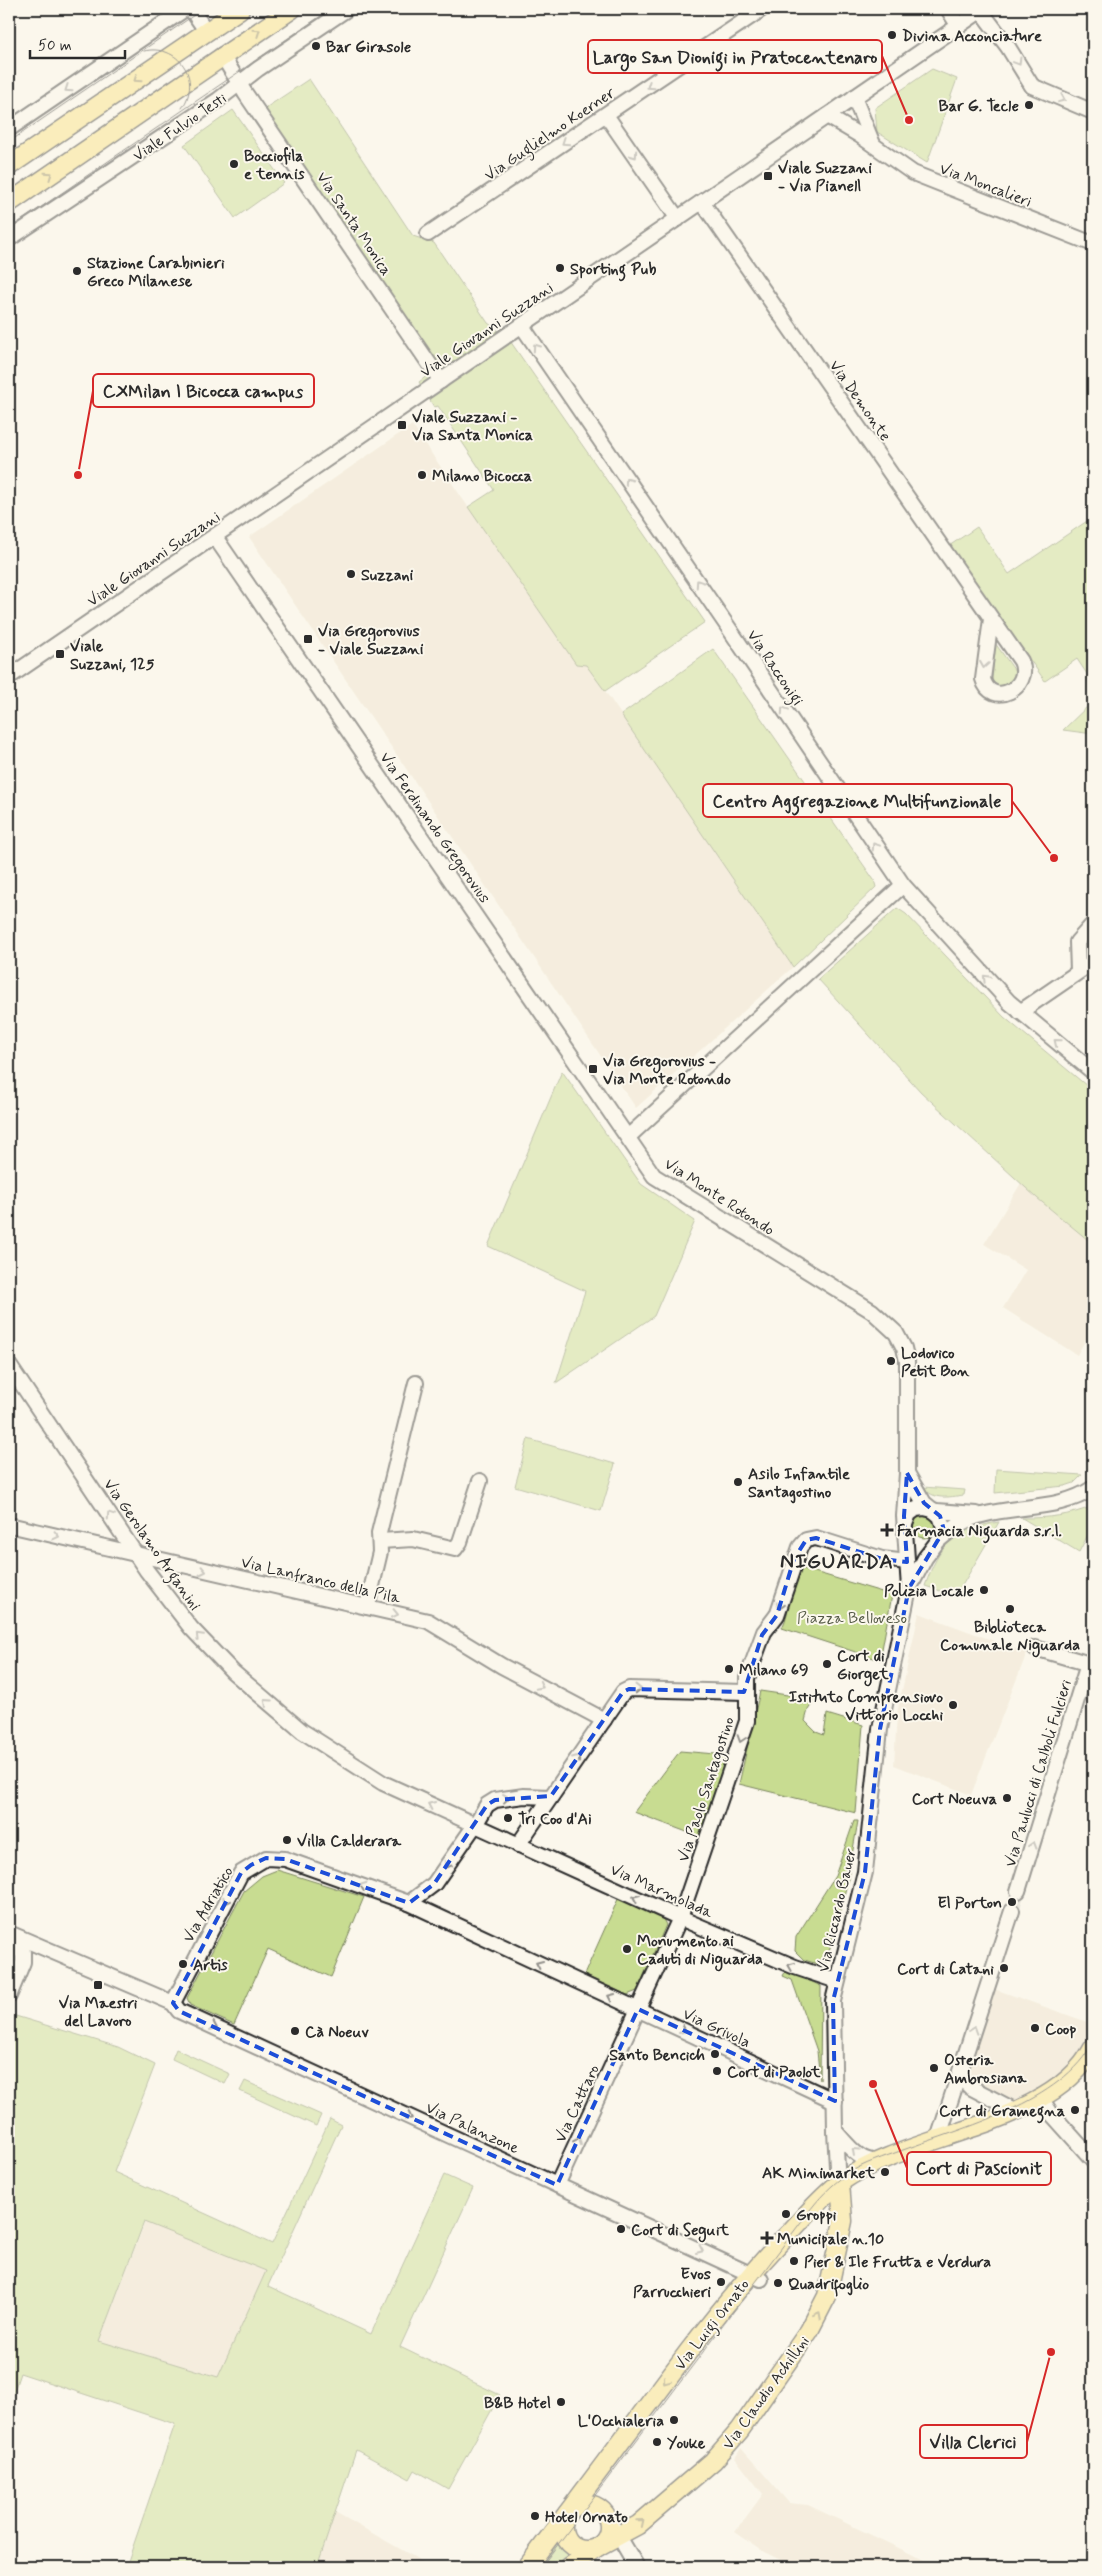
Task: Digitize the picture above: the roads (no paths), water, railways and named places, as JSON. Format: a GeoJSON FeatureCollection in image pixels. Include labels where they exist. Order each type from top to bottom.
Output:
{"type":"FeatureCollection","features":[{"type":"Feature","properties":{"kind":"main road"},"geometry":{"type":"LineString","coordinates":[[9,166],[240,9]]}},
{"type":"Feature","properties":{"kind":"main road","name":"Viale Fulvio Testi"},"geometry":{"type":"LineString","coordinates":[[9,203],[222,55],[292,9]]}},
{"type":"Feature","properties":{"kind":"main road"},"geometry":{"type":"LineString","coordinates":[[207,32],[222,55]]}},
{"type":"Feature","properties":{"kind":"main road","name":"Via Luigi Ornato"},"geometry":{"type":"LineString","coordinates":[[527,2567],[704,2331],[756,2276],[820,2201],[840,2183],[864,2168],[1014,2110],[1040,2097],[1071,2077],[1085,2062],[1093,2048]]}},
{"type":"Feature","properties":{"kind":"main road","name":"Via Claudio Achillini"},"geometry":{"type":"LineString","coordinates":[[599,2546],[645,2519],[726,2448],[809,2331],[827,2296],[838,2251],[844,2208],[840,2183]]}},
{"type":"Feature","properties":{"kind":"main road","name":"Via Luigi Ornato"},"geometry":{"type":"LineString","coordinates":[[568,2513],[576,2506],[589,2503],[600,2508],[608,2518]]}},
{"type":"Feature","properties":{"kind":"main road"},"geometry":{"type":"LineString","coordinates":[[568,2513],[563,2527],[569,2542],[582,2549],[599,2546]]}},
{"type":"Feature","properties":{"kind":"main road"},"geometry":{"type":"LineString","coordinates":[[569,2567],[599,2546],[609,2532],[608,2518]]}},
{"type":"Feature","properties":{"kind":"street"},"geometry":{"type":"LineString","coordinates":[[9,129],[184,9]]}},
{"type":"Feature","properties":{"kind":"street"},"geometry":{"type":"LineString","coordinates":[[191,9],[207,32]]}},
{"type":"Feature","properties":{"kind":"street","name":"Viale Fulvio Testi"},"geometry":{"type":"LineString","coordinates":[[9,239],[107,175],[347,9]]}},
{"type":"Feature","properties":{"kind":"street","name":"Via Guglielmo Koerner"},"geometry":{"type":"LineString","coordinates":[[428,234],[762,9]]}},
{"type":"Feature","properties":{"kind":"street"},"geometry":{"type":"LineString","coordinates":[[948,9],[958,25]]}},
{"type":"Feature","properties":{"kind":"street"},"geometry":{"type":"LineString","coordinates":[[982,10],[1032,86],[1093,112]]}},
{"type":"Feature","properties":{"kind":"street","name":"Viale Giovanni Suzzani"},"geometry":{"type":"LineString","coordinates":[[9,677],[982,10]]}},
{"type":"Feature","properties":{"kind":"street","name":"Via Santa Monica"},"geometry":{"type":"LineString","coordinates":[[222,55],[241,82],[245,93],[442,381]]}},
{"type":"Feature","properties":{"kind":"street","name":"Via Moncalieri"},"geometry":{"type":"LineString","coordinates":[[854,97],[873,145]]}},
{"type":"Feature","properties":{"kind":"street"},"geometry":{"type":"LineString","coordinates":[[606,115],[678,219]]}},
{"type":"Feature","properties":{"kind":"street","name":"Via Moncalieri"},"geometry":{"type":"LineString","coordinates":[[827,116],[873,145],[894,162],[923,178],[1093,244]]}},
{"type":"Feature","properties":{"kind":"street","name":"Via Demonte"},"geometry":{"type":"LineString","coordinates":[[702,202],[991,619],[1023,666],[1022,679],[1008,694],[998,694],[992,691],[982,679],[991,619]]}},
{"type":"Feature","properties":{"kind":"street","name":"Via Racconigi"},"geometry":{"type":"LineString","coordinates":[[522,326],[903,885],[964,955],[1020,1012],[1093,1072]]}},
{"type":"Feature","properties":{"kind":"street","name":"Via Ferdinando Gregorovius"},"geometry":{"type":"LineString","coordinates":[[215,537],[628,1137]]}},
{"type":"Feature","properties":{"kind":"street"},"geometry":{"type":"LineString","coordinates":[[628,1137],[903,885]]}},
{"type":"Feature","properties":{"kind":"street"},"geometry":{"type":"LineString","coordinates":[[1078,971],[1077,942],[1093,924]]}},
{"type":"Feature","properties":{"kind":"street"},"geometry":{"type":"LineString","coordinates":[[1020,1012],[1093,962]]}},
{"type":"Feature","properties":{"kind":"street","name":"Via Monte Rotondo"},"geometry":{"type":"LineString","coordinates":[[628,1137],[651,1172],[660,1181],[872,1311],[894,1329],[902,1343],[907,1361],[908,1473],[904,1498],[909,1588]]}},
{"type":"Feature","properties":{"kind":"street","name":"Via Gerolamo Arganini"},"geometry":{"type":"LineString","coordinates":[[9,1365],[147,1571],[191,1628],[233,1672],[272,1707],[302,1730],[383,1783],[476,1825]]}},
{"type":"Feature","properties":{"kind":"street"},"geometry":{"type":"LineString","coordinates":[[366,1607],[380,1552],[379,1533],[416,1383]]}},
{"type":"Feature","properties":{"kind":"street","name":"Via Monte Rotondo"},"geometry":{"type":"LineString","coordinates":[[908,1473],[924,1503],[939,1514],[943,1523],[943,1532],[938,1541]]}},
{"type":"Feature","properties":{"kind":"street"},"geometry":{"type":"LineString","coordinates":[[380,1541],[413,1539],[455,1549],[460,1542],[480,1481]]}},
{"type":"Feature","properties":{"kind":"street"},"geometry":{"type":"LineString","coordinates":[[982,1515],[922,1508],[913,1511],[906,1520],[905,1529],[910,1541],[918,1546],[928,1547],[965,1521],[982,1515],[1072,1499],[1093,1488]]}},
{"type":"Feature","properties":{"kind":"street","name":"Via Lanfranco della Pila"},"geometry":{"type":"LineString","coordinates":[[9,1525],[428,1621],[502,1666],[604,1720]]}},
{"type":"Feature","properties":{"kind":"street","name":"Via Paolo Santagostino"},"geometry":{"type":"LineString","coordinates":[[638,2009],[680,1918],[747,1721],[748,1708],[745,1692],[747,1678],[762,1635],[777,1615],[794,1559],[803,1542],[810,1538],[882,1559],[907,1562]]}},
{"type":"Feature","properties":{"kind":"street"},"geometry":{"type":"LineString","coordinates":[[909,1588],[925,1558],[938,1541]]}},
{"type":"Feature","properties":{"kind":"street","name":"Via Riccardo Bauer"},"geometry":{"type":"LineString","coordinates":[[840,2183],[835,2131],[833,2001],[865,1872],[880,1729],[909,1588]]}},
{"type":"Feature","properties":{"kind":"street"},"geometry":{"type":"LineString","coordinates":[[1035,1648],[1091,1665]]}},
{"type":"Feature","properties":{"kind":"street","name":"Via Paulucci di Calboli Fulcieri"},"geometry":{"type":"LineString","coordinates":[[1018,1891],[1091,1665]]}},
{"type":"Feature","properties":{"kind":"street"},"geometry":{"type":"LineString","coordinates":[[518,1844],[623,1692],[629,1689],[745,1692]]}},
{"type":"Feature","properties":{"kind":"street"},"geometry":{"type":"LineString","coordinates":[[409,1903],[434,1884],[476,1825],[487,1804],[494,1800],[524,1796],[550,1797]]}},
{"type":"Feature","properties":{"kind":"street","name":"Via Marmolada"},"geometry":{"type":"LineString","coordinates":[[476,1825],[794,1968],[837,1982]]}},
{"type":"Feature","properties":{"kind":"street","name":"Via Adriatico"},"geometry":{"type":"LineString","coordinates":[[173,2003],[241,1873],[266,1858],[285,1859],[409,1903]]}},
{"type":"Feature","properties":{"kind":"street","name":"Via Grivola"},"geometry":{"type":"LineString","coordinates":[[409,1903],[835,2101]]}},
{"type":"Feature","properties":{"kind":"street"},"geometry":{"type":"LineString","coordinates":[[938,2139],[960,2077],[1012,1910]]}},
{"type":"Feature","properties":{"kind":"street"},"geometry":{"type":"LineString","coordinates":[[11,1939],[44,1948],[173,2003]]}},
{"type":"Feature","properties":{"kind":"street"},"geometry":{"type":"LineString","coordinates":[[9,1994],[22,1962],[22,1952],[11,1939]]}},
{"type":"Feature","properties":{"kind":"street"},"geometry":{"type":"LineString","coordinates":[[22,1962],[32,1953],[44,1948]]}},
{"type":"Feature","properties":{"kind":"street","name":"Via Palanzone"},"geometry":{"type":"LineString","coordinates":[[173,2003],[180,2011],[756,2276]]}},
{"type":"Feature","properties":{"kind":"street","name":"Via Cattaro"},"geometry":{"type":"LineString","coordinates":[[557,2185],[638,2009]]}},
{"type":"Feature","properties":{"kind":"street"},"geometry":{"type":"LineString","coordinates":[[960,2077],[970,2087],[1014,2110]]}},
{"type":"Feature","properties":{"kind":"street"},"geometry":{"type":"LineString","coordinates":[[1040,2097],[1050,2112],[1093,2160]]}},
{"type":"Feature","properties":{"kind":"street"},"geometry":{"type":"LineString","coordinates":[[835,2131],[856,2154],[872,2161],[880,2161]]}},
{"type":"Feature","properties":{"kind":"street"},"geometry":{"type":"LineString","coordinates":[[608,2518],[637,2567]]}},
{"type":"Feature","properties":{"kind":"tunnel"},"geometry":{"type":"LineString","coordinates":[[1012,1911],[1018,1891]]}},
{"type":"Feature","properties":{"kind":"tram line"},"geometry":{"type":"LineString","coordinates":[[9,142],[203,9]]}},
{"type":"Feature","properties":{"kind":"tram line"},"geometry":{"type":"LineString","coordinates":[[9,229],[331,9]]}},
{"type":"Feature","properties":{"kind":"tram line"},"geometry":{"type":"LineString","coordinates":[[144,51],[156,50],[167,52],[177,58],[184,66],[190,86],[188,97],[182,108]]}},
{"type":"Feature","properties":{"kind":"tram line"},"geometry":{"type":"LineString","coordinates":[[541,2567],[811,2208],[830,2188],[847,2174],[867,2163],[982,2122],[1036,2097],[1059,2081],[1079,2063],[1093,2042]]}},
{"type":"Feature","properties":{"kind":"place","name":"Divina Acconciature"},"geometry":{"type":"Point","coordinates":[892,35]}},
{"type":"Feature","properties":{"kind":"place","name":"Bar Girasole"},"geometry":{"type":"Point","coordinates":[316,46]}},
{"type":"Feature","properties":{"kind":"place","name":"Bar G. Tecle"},"geometry":{"type":"Point","coordinates":[1029,105]}},
{"type":"Feature","properties":{"kind":"place","name":"Largo San Dionigi in Pratocentenaro"},"geometry":{"type":"Point","coordinates":[909,120]}},
{"type":"Feature","properties":{"kind":"place","name":"Bocciofila e tennis"},"geometry":{"type":"Point","coordinates":[234,164]}},
{"type":"Feature","properties":{"kind":"place","name":"Viale Suzzani - Via Pianell"},"geometry":{"type":"Point","coordinates":[768,176]}},
{"type":"Feature","properties":{"kind":"place","name":"Sporting Pub"},"geometry":{"type":"Point","coordinates":[560,268]}},
{"type":"Feature","properties":{"kind":"place","name":"Stazione Carabinieri Greco Milanese"},"geometry":{"type":"Point","coordinates":[77,271]}},
{"type":"Feature","properties":{"kind":"place","name":"Viale Suzzani - Via Santa Monica"},"geometry":{"type":"Point","coordinates":[402,425]}},
{"type":"Feature","properties":{"kind":"place","name":"CXMilan I Bicocca campus"},"geometry":{"type":"Point","coordinates":[78,475]}},
{"type":"Feature","properties":{"kind":"place","name":"Milano Bicocca"},"geometry":{"type":"Point","coordinates":[422,475]}},
{"type":"Feature","properties":{"kind":"place","name":"Suzzani"},"geometry":{"type":"Point","coordinates":[351,574]}},
{"type":"Feature","properties":{"kind":"place","name":"Via Gregorovius - Viale Suzzani"},"geometry":{"type":"Point","coordinates":[308,639]}},
{"type":"Feature","properties":{"kind":"place","name":"Viale Suzzani, 125"},"geometry":{"type":"Point","coordinates":[60,654]}},
{"type":"Feature","properties":{"kind":"place","name":"Centro Aggregazione Multifunzionale"},"geometry":{"type":"Point","coordinates":[1054,858]}},
{"type":"Feature","properties":{"kind":"place","name":"Via Gregorovius - Via Monte Rotondo"},"geometry":{"type":"Point","coordinates":[593,1069]}},
{"type":"Feature","properties":{"kind":"place","name":"Lodovico Petit Bon"},"geometry":{"type":"Point","coordinates":[891,1361]}},
{"type":"Feature","properties":{"kind":"place","name":"Asilo Infantile Santagostino"},"geometry":{"type":"Point","coordinates":[738,1482]}},
{"type":"Feature","properties":{"kind":"place","name":"Farmacia Niguarda s.r.l."},"geometry":{"type":"Point","coordinates":[887,1530]}},
{"type":"Feature","properties":{"kind":"place","name":"Polizia Locale"},"geometry":{"type":"Point","coordinates":[984,1590]}},
{"type":"Feature","properties":{"kind":"place","name":"Biblioteca Comunale Niguarda"},"geometry":{"type":"Point","coordinates":[1010,1609]}},
{"type":"Feature","properties":{"kind":"place","name":"Cort di Giorget"},"geometry":{"type":"Point","coordinates":[827,1664]}},
{"type":"Feature","properties":{"kind":"place","name":"Milano 69"},"geometry":{"type":"Point","coordinates":[729,1669]}},
{"type":"Feature","properties":{"kind":"place","name":"Istituto Comprensiovo Vittorio Locchi"},"geometry":{"type":"Point","coordinates":[953,1705]}},
{"type":"Feature","properties":{"kind":"place","name":"Cort Noeuva"},"geometry":{"type":"Point","coordinates":[1007,1798]}},
{"type":"Feature","properties":{"kind":"place","name":"Tri Coo d'Ai"},"geometry":{"type":"Point","coordinates":[508,1818]}},
{"type":"Feature","properties":{"kind":"place","name":"Villa Calderara"},"geometry":{"type":"Point","coordinates":[287,1840]}},
{"type":"Feature","properties":{"kind":"place","name":"El Porton"},"geometry":{"type":"Point","coordinates":[1012,1902]}},
{"type":"Feature","properties":{"kind":"place","name":"Monumento ai Caduti di Niguarda"},"geometry":{"type":"Point","coordinates":[627,1949]}},
{"type":"Feature","properties":{"kind":"place","name":"Artis"},"geometry":{"type":"Point","coordinates":[183,1964]}},
{"type":"Feature","properties":{"kind":"place","name":"Cort di Catani"},"geometry":{"type":"Point","coordinates":[1004,1968]}},
{"type":"Feature","properties":{"kind":"place","name":"Via Maestri del Lavoro"},"geometry":{"type":"Point","coordinates":[98,1985]}},
{"type":"Feature","properties":{"kind":"place","name":"Coop"},"geometry":{"type":"Point","coordinates":[1035,2028]}},
{"type":"Feature","properties":{"kind":"place","name":"Cà Noeuv"},"geometry":{"type":"Point","coordinates":[295,2031]}},
{"type":"Feature","properties":{"kind":"place","name":"Santo Bencich"},"geometry":{"type":"Point","coordinates":[715,2054]}},
{"type":"Feature","properties":{"kind":"place","name":"Osteria Ambrosiana"},"geometry":{"type":"Point","coordinates":[934,2068]}},
{"type":"Feature","properties":{"kind":"place","name":"Cort di Paolot"},"geometry":{"type":"Point","coordinates":[717,2071]}},
{"type":"Feature","properties":{"kind":"place","name":"Cort di Pascionit"},"geometry":{"type":"Point","coordinates":[873,2084]}},
{"type":"Feature","properties":{"kind":"place","name":"Cort di Gramegna"},"geometry":{"type":"Point","coordinates":[1075,2110]}},
{"type":"Feature","properties":{"kind":"place","name":"AK Minimarket"},"geometry":{"type":"Point","coordinates":[885,2172]}},
{"type":"Feature","properties":{"kind":"place","name":"Groppi"},"geometry":{"type":"Point","coordinates":[786,2214]}},
{"type":"Feature","properties":{"kind":"place","name":"Cort di Seguit"},"geometry":{"type":"Point","coordinates":[621,2229]}},
{"type":"Feature","properties":{"kind":"place","name":"Municipale n.10"},"geometry":{"type":"Point","coordinates":[767,2238]}},
{"type":"Feature","properties":{"kind":"place","name":"Pier & Ile Frutta e Verdura"},"geometry":{"type":"Point","coordinates":[794,2261]}},
{"type":"Feature","properties":{"kind":"place","name":"Evos Parrucchieri"},"geometry":{"type":"Point","coordinates":[721,2282]}},
{"type":"Feature","properties":{"kind":"place","name":"Quadrifoglio"},"geometry":{"type":"Point","coordinates":[778,2283]}},
{"type":"Feature","properties":{"kind":"place","name":"Villa Clerici"},"geometry":{"type":"Point","coordinates":[1051,2352]}},
{"type":"Feature","properties":{"kind":"place","name":"B&B Hotel"},"geometry":{"type":"Point","coordinates":[561,2402]}},
{"type":"Feature","properties":{"kind":"place","name":"L'Occhialeria"},"geometry":{"type":"Point","coordinates":[674,2420]}},
{"type":"Feature","properties":{"kind":"place","name":"Youke"},"geometry":{"type":"Point","coordinates":[657,2442]}},
{"type":"Feature","properties":{"kind":"place","name":"Hotel Ornato"},"geometry":{"type":"Point","coordinates":[535,2516]}},
{"type":"Feature","properties":{"kind":"district","name":"NIGUARDA"},"geometry":{"type":"Point","coordinates":[837,1561]}},
{"type":"Feature","properties":{"kind":"park label","name":"Piazza Belloveso"},"geometry":{"type":"Point","coordinates":[852,1617]}}]}
